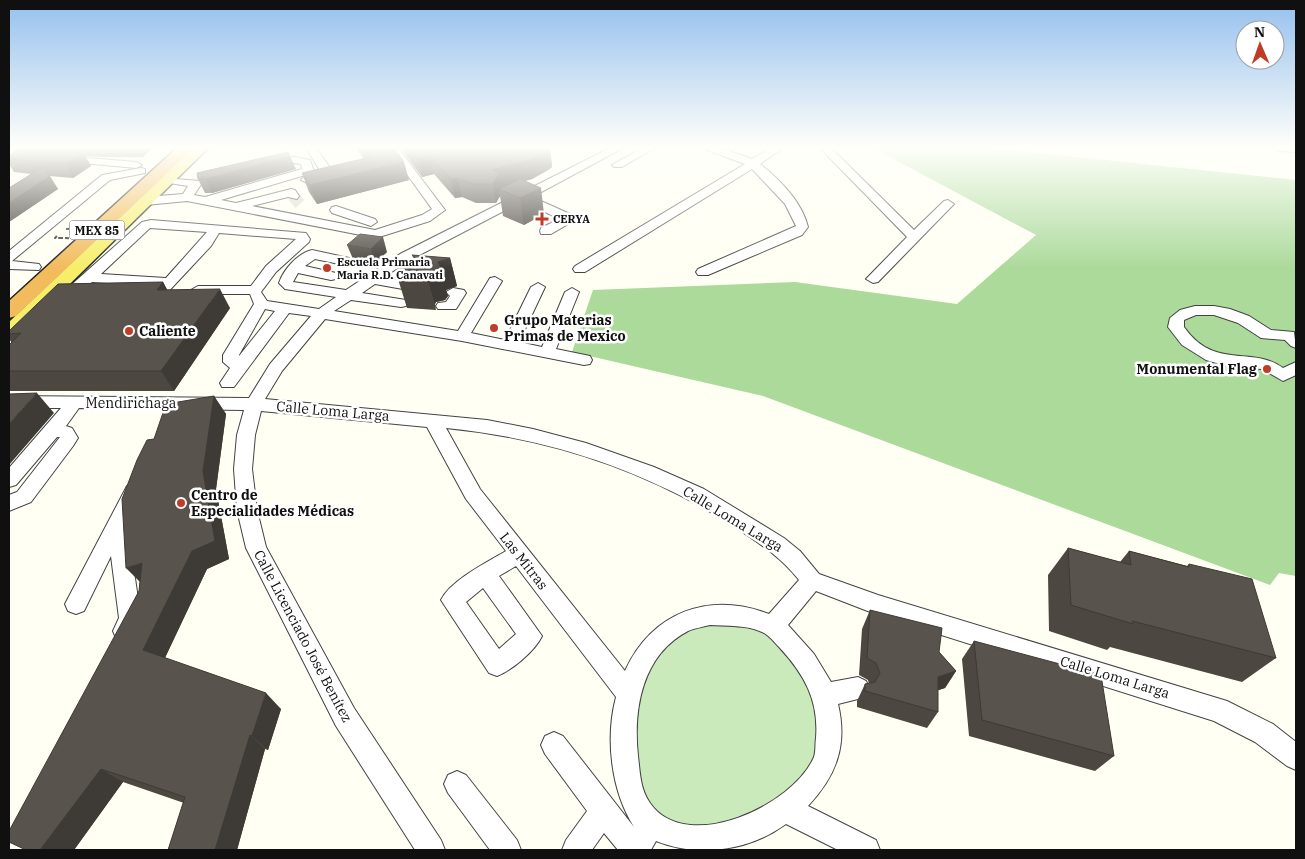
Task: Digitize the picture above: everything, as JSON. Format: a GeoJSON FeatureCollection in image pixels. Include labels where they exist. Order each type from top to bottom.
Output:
{"type":"FeatureCollection","features":[{"type":"Feature","properties":{"kind":"highway","name":"MEX 85"},"geometry":{"type":"LineString","coordinates":[[18,273],[77,228],[122,188]]}},
{"type":"Feature","properties":{"kind":"highway","name":"MEX 85"},"geometry":{"type":"LineString","coordinates":[[9,312],[143,188]]}},
{"type":"Feature","properties":{"kind":"main road","name":"MEX 85"},"geometry":{"type":"LineString","coordinates":[[9,333],[159,188]]}},
{"type":"Feature","properties":{"kind":"street"},"geometry":{"type":"LineString","coordinates":[[9,246],[77,188]]}},
{"type":"Feature","properties":{"kind":"street"},"geometry":{"type":"LineString","coordinates":[[9,258],[92,188]]}},
{"type":"Feature","properties":{"kind":"street"},"geometry":{"type":"LineString","coordinates":[[187,197],[193,188]]}},
{"type":"Feature","properties":{"kind":"street"},"geometry":{"type":"LineString","coordinates":[[212,202],[255,188]]}},
{"type":"Feature","properties":{"kind":"street"},"geometry":{"type":"LineString","coordinates":[[212,202],[272,188]]}},
{"type":"Feature","properties":{"kind":"street"},"geometry":{"type":"LineString","coordinates":[[146,201],[187,197],[376,234],[438,212],[439,208],[422,188]]}},
{"type":"Feature","properties":{"kind":"street","name":"Calle Licenciado José Benítez"},"geometry":{"type":"LineString","coordinates":[[431,850],[346,718],[256,548],[247,510],[243,469],[246,435],[254,404],[276,368],[322,313],[405,257],[539,188]]}},
{"type":"Feature","properties":{"kind":"street"},"geometry":{"type":"LineString","coordinates":[[580,268],[711,188]]}},
{"type":"Feature","properties":{"kind":"street"},"geometry":{"type":"LineString","coordinates":[[703,272],[797,232],[802,227],[802,220],[777,188]]}},
{"type":"Feature","properties":{"kind":"street"},"geometry":{"type":"LineString","coordinates":[[865,188],[914,237]]}},
{"type":"Feature","properties":{"kind":"street"},"geometry":{"type":"LineString","coordinates":[[236,207],[290,193],[312,216]]}},
{"type":"Feature","properties":{"kind":"street"},"geometry":{"type":"LineString","coordinates":[[522,197],[567,219],[546,231]]}},
{"type":"Feature","properties":{"kind":"street"},"geometry":{"type":"LineString","coordinates":[[873,279],[948,204]]}},
{"type":"Feature","properties":{"kind":"street"},"geometry":{"type":"LineString","coordinates":[[336,210],[371,222]]}},
{"type":"Feature","properties":{"kind":"street"},"geometry":{"type":"LineString","coordinates":[[74,290],[146,225],[156,223],[301,236],[304,239],[271,269],[231,355],[231,362],[240,367]]}},
{"type":"Feature","properties":{"kind":"street"},"geometry":{"type":"LineString","coordinates":[[54,289],[74,290],[166,286],[206,243],[216,228]]}},
{"type":"Feature","properties":{"kind":"street"},"geometry":{"type":"LineString","coordinates":[[344,261],[312,254],[296,268],[287,278],[286,282],[290,286],[401,303]]}},
{"type":"Feature","properties":{"kind":"street"},"geometry":{"type":"LineString","coordinates":[[296,268],[331,276]]}},
{"type":"Feature","properties":{"kind":"street"},"geometry":{"type":"LineString","coordinates":[[89,278],[258,297],[285,308],[462,336],[584,360]]}},
{"type":"Feature","properties":{"kind":"street"},"geometry":{"type":"LineString","coordinates":[[372,279],[414,287]]}},
{"type":"Feature","properties":{"kind":"street"},"geometry":{"type":"LineString","coordinates":[[462,336],[495,281]]}},
{"type":"Feature","properties":{"kind":"street"},"geometry":{"type":"LineString","coordinates":[[510,345],[538,287]]}},
{"type":"Feature","properties":{"kind":"street"},"geometry":{"type":"LineString","coordinates":[[443,306],[452,306],[459,293],[453,292]]}},
{"type":"Feature","properties":{"kind":"street"},"geometry":{"type":"LineString","coordinates":[[547,352],[572,292]]}},
{"type":"Feature","properties":{"kind":"street"},"geometry":{"type":"LineString","coordinates":[[228,383],[285,308]]}},
{"type":"Feature","properties":{"kind":"street"},"geometry":{"type":"LineString","coordinates":[[1296,343],[1289,335],[1267,335],[1236,316],[1216,311],[1199,310],[1185,312],[1177,318],[1176,327],[1182,337],[1195,348],[1213,357],[1233,363],[1266,365],[1283,376],[1296,367]]}},
{"type":"Feature","properties":{"kind":"street","name":"Mendirichaga"},"geometry":{"type":"LineString","coordinates":[[9,402],[254,404]]}},
{"type":"Feature","properties":{"kind":"street"},"geometry":{"type":"LineString","coordinates":[[9,480],[74,403]]}},
{"type":"Feature","properties":{"kind":"street"},"geometry":{"type":"LineString","coordinates":[[169,421],[178,403]]}},
{"type":"Feature","properties":{"kind":"street","name":"Calle Loma Larga"},"geometry":{"type":"LineString","coordinates":[[254,404],[433,421],[524,432],[581,448],[669,481],[777,544],[793,557],[812,580],[878,606],[1218,710],[1264,733],[1296,757]]}},
{"type":"Feature","properties":{"kind":"street","name":"Las Mitras"},"geometry":{"type":"LineString","coordinates":[[433,421],[473,494],[627,692]]}},
{"type":"Feature","properties":{"kind":"street"},"geometry":{"type":"LineString","coordinates":[[9,503],[24,497],[69,438],[66,432],[53,430]]}},
{"type":"Feature","properties":{"kind":"street"},"geometry":{"type":"LineString","coordinates":[[76,604],[144,472]]}},
{"type":"Feature","properties":{"kind":"street"},"geometry":{"type":"LineString","coordinates":[[114,650],[130,619],[117,524]]}},
{"type":"Feature","properties":{"kind":"street"},"geometry":{"type":"LineString","coordinates":[[485,574],[518,554]]}},
{"type":"Feature","properties":{"kind":"street"},"geometry":{"type":"LineString","coordinates":[[773,626],[812,580]]}},
{"type":"Feature","properties":{"kind":"street"},"geometry":{"type":"LineString","coordinates":[[710,615],[747,618],[773,626],[798,651],[813,670],[826,695],[830,727],[826,761],[804,793],[785,808],[748,831],[719,837],[693,838],[650,826],[635,805],[629,783],[622,735],[627,692],[647,653],[663,635],[684,622],[710,615]]}},
{"type":"Feature","properties":{"kind":"street"},"geometry":{"type":"LineString","coordinates":[[826,695],[858,689]]}},
{"type":"Feature","properties":{"kind":"street"},"geometry":{"type":"LineString","coordinates":[[554,744],[603,811],[636,850],[650,826]]}},
{"type":"Feature","properties":{"kind":"street"},"geometry":{"type":"LineString","coordinates":[[457,784],[507,850]]}},
{"type":"Feature","properties":{"kind":"street"},"geometry":{"type":"LineString","coordinates":[[785,808],[866,850]]}},
{"type":"Feature","properties":{"kind":"street"},"geometry":{"type":"LineString","coordinates":[[576,850],[603,811]]}},
{"type":"Feature","properties":{"kind":"path"},"geometry":{"type":"LineString","coordinates":[[77,228],[67,227],[55,238],[117,239]]}},
{"type":"Feature","properties":{"kind":"green space"},"geometry":{"type":"Polygon","coordinates":[[[948,188],[1296,188],[1296,576],[1279,573],[1270,585],[763,396],[572,352],[593,290],[795,282],[957,304],[1036,235],[948,188]]]}},
{"type":"Feature","properties":{"kind":"green space"},"geometry":{"type":"Polygon","coordinates":[[[747,618],[813,670],[826,761],[748,831],[650,826],[625,756],[647,653],[684,622],[747,618]]]}},
{"type":"Feature","properties":{"kind":"building"},"geometry":{"type":"Polygon","coordinates":[[[9,188],[32,188],[9,203],[9,188]]]}},
{"type":"Feature","properties":{"kind":"building"},"geometry":{"type":"Polygon","coordinates":[[[501,188],[541,188],[520,198],[499,189],[501,188]]]}},
{"type":"Feature","properties":{"kind":"building"},"geometry":{"type":"Polygon","coordinates":[[[360,234],[383,237],[371,249],[347,245],[360,234]]]}},
{"type":"Feature","properties":{"kind":"building"},"geometry":{"type":"Polygon","coordinates":[[[412,255],[450,258],[438,262],[441,268],[438,272],[429,274],[427,277],[429,282],[398,279],[401,274],[397,270],[402,264],[413,263],[415,258],[412,255]]]}},
{"type":"Feature","properties":{"kind":"building","name":"Caliente"},"geometry":{"type":"Polygon","coordinates":[[[163,282],[157,290],[220,289],[161,371],[9,371],[9,345],[21,333],[9,334],[9,331],[58,284],[163,282]]]}},
{"type":"Feature","properties":{"kind":"building"},"geometry":{"type":"Polygon","coordinates":[[[37,393],[9,424],[9,394],[37,393]]]}},
{"type":"Feature","properties":{"kind":"building"},"geometry":{"type":"Polygon","coordinates":[[[214,396],[203,471],[215,541],[192,551],[143,650],[266,693],[252,736],[250,735],[215,850],[168,850],[185,797],[101,769],[40,850],[26,850],[9,842],[9,831],[139,591],[142,563],[126,568],[122,499],[137,460],[147,440],[154,439],[166,404],[214,396]]]}},
{"type":"Feature","properties":{"kind":"building"},"geometry":{"type":"Polygon","coordinates":[[[1068,548],[1131,565],[1129,551],[1189,567],[1189,564],[1252,579],[1276,658],[1132,621],[1133,624],[1071,605],[1068,548]]]}},
{"type":"Feature","properties":{"kind":"building"},"geometry":{"type":"Polygon","coordinates":[[[870,610],[942,628],[939,652],[956,671],[938,677],[938,712],[865,691],[865,684],[875,682],[880,673],[876,663],[867,658],[870,610]]]}},
{"type":"Feature","properties":{"kind":"building"},"geometry":{"type":"Polygon","coordinates":[[[974,641],[1101,675],[1114,756],[982,720],[974,641]]]}},
{"type":"Feature","properties":{"kind":"tunnel"},"geometry":{"type":"LineString","coordinates":[[293,196],[300,204]]}},
{"type":"Feature","properties":{"kind":"place","name":"CERYA"},"geometry":{"type":"Point","coordinates":[542,219]}},
{"type":"Feature","properties":{"kind":"place","name":"Escuela Primaria Maria R.D. Canavati"},"geometry":{"type":"Point","coordinates":[327,268]}},
{"type":"Feature","properties":{"kind":"place","name":"Grupo Materias Primas de Mexico"},"geometry":{"type":"Point","coordinates":[494,328]}},
{"type":"Feature","properties":{"kind":"place","name":"Caliente"},"geometry":{"type":"Point","coordinates":[129,331]}},
{"type":"Feature","properties":{"kind":"place","name":"Monumental Flag"},"geometry":{"type":"Point","coordinates":[1267,369]}},
{"type":"Feature","properties":{"kind":"place","name":"Centro de Especialidades Médicas"},"geometry":{"type":"Point","coordinates":[181,503]}}]}
